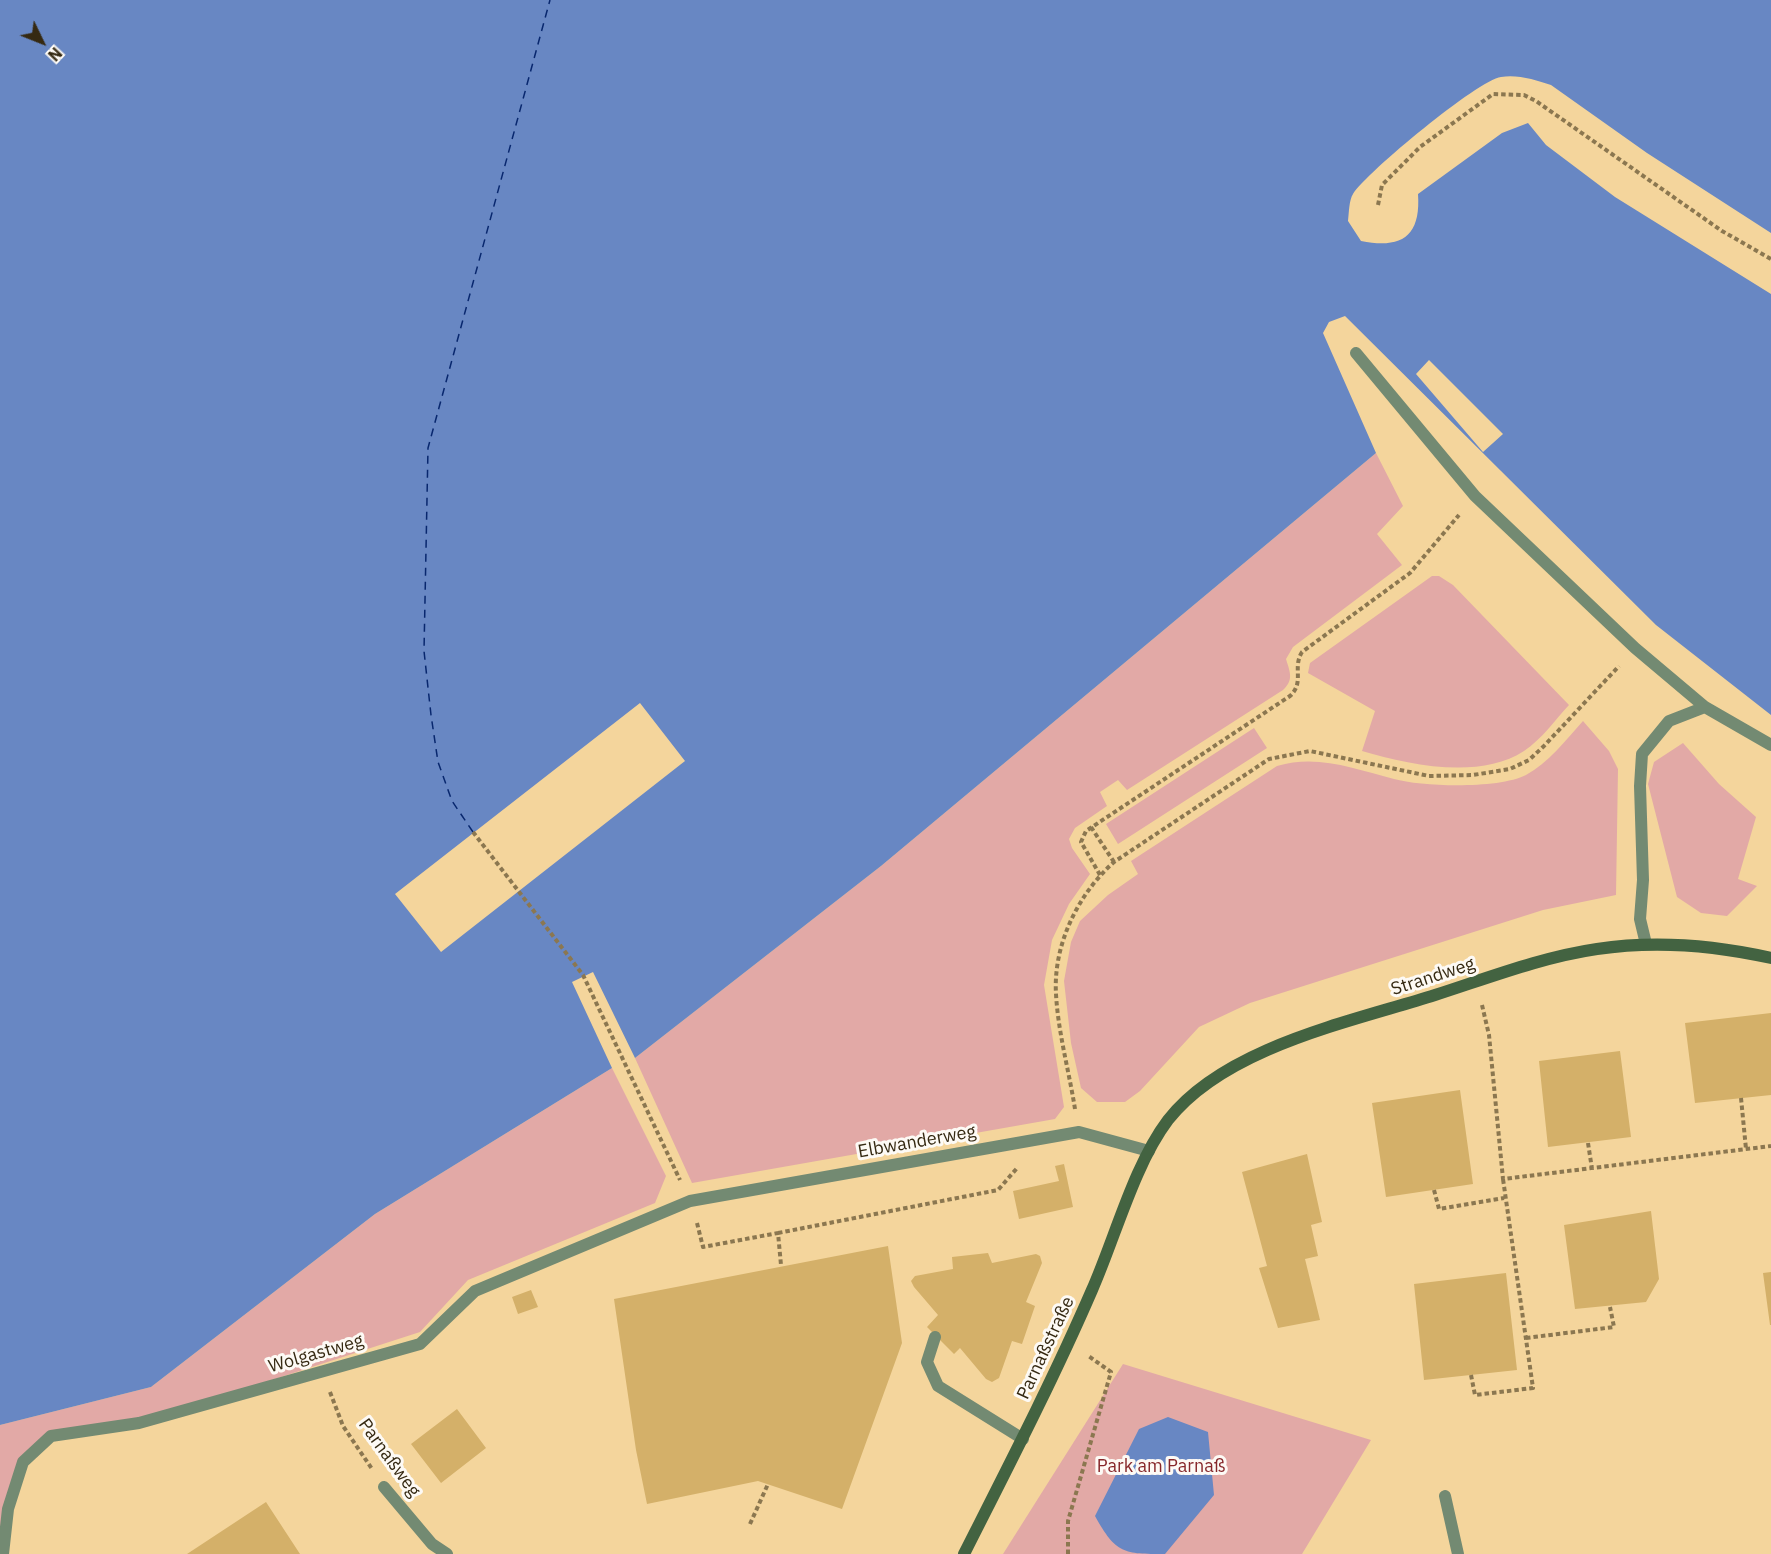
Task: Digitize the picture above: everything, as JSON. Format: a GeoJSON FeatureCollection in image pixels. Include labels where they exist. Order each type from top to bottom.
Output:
{"type":"FeatureCollection","features":[{"type":"Feature","properties":{"kind":"street"},"geometry":{"type":"LineString","coordinates":[[1356,353],[1475,496],[1635,648],[1705,708],[1771,745]]}},
{"type":"Feature","properties":{"kind":"street"},"geometry":{"type":"LineString","coordinates":[[1646,944],[1640,919],[1643,880],[1640,786],[1642,754],[1669,721],[1705,708]]}},
{"type":"Feature","properties":{"kind":"street","name":"Strandweg"},"geometry":{"type":"LineString","coordinates":[[1149,1151],[1169,1119],[1209,1081],[1270,1048],[1476,982],[1596,949],[1646,944],[1720,946],[1771,958]]}},
{"type":"Feature","properties":{"kind":"street","name":"Elbwanderweg"},"geometry":{"type":"LineString","coordinates":[[690,1201],[1078,1132],[1149,1151]]}},
{"type":"Feature","properties":{"kind":"street","name":"Parnaßstraße"},"geometry":{"type":"LineString","coordinates":[[964,1554],[1069,1343],[1149,1151]]}},
{"type":"Feature","properties":{"kind":"street","name":"Wolgastweg"},"geometry":{"type":"LineString","coordinates":[[3,1554],[8,1509],[23,1462],[51,1436],[139,1423],[420,1344],[475,1291],[690,1201]]}},
{"type":"Feature","properties":{"kind":"street"},"geometry":{"type":"LineString","coordinates":[[935,1337],[927,1362],[938,1386],[1023,1439]]}},
{"type":"Feature","properties":{"kind":"street","name":"Parnaßweg"},"geometry":{"type":"LineString","coordinates":[[384,1487],[432,1544],[447,1554]]}},
{"type":"Feature","properties":{"kind":"street"},"geometry":{"type":"LineString","coordinates":[[1445,1496],[1458,1554]]}},
{"type":"Feature","properties":{"kind":"path"},"geometry":{"type":"LineString","coordinates":[[1378,205],[1382,184],[1420,147],[1493,94],[1524,95],[1536,101],[1722,231],[1771,259]]}},
{"type":"Feature","properties":{"kind":"path"},"geometry":{"type":"LineString","coordinates":[[1100,875],[1081,842],[1086,831],[1297,690],[1299,681],[1296,666],[1302,652],[1410,573],[1475,496]]}},
{"type":"Feature","properties":{"kind":"path"},"geometry":{"type":"LineString","coordinates":[[1078,1132],[1056,993],[1060,956],[1070,919],[1100,875],[1114,862],[1269,759],[1310,751],[1430,776],[1473,775],[1510,769],[1528,760],[1544,746],[1635,648]]}},
{"type":"Feature","properties":{"kind":"path"},"geometry":{"type":"LineString","coordinates":[[1091,827],[1114,862]]}},
{"type":"Feature","properties":{"kind":"path"},"geometry":{"type":"LineString","coordinates":[[473,832],[584,975],[690,1201]]}},
{"type":"Feature","properties":{"kind":"path"},"geometry":{"type":"LineString","coordinates":[[1471,1375],[1474,1395],[1533,1388],[1504,1198],[1489,1035],[1476,982]]}},
{"type":"Feature","properties":{"kind":"path"},"geometry":{"type":"LineString","coordinates":[[1740,1098],[1746,1149]]}},
{"type":"Feature","properties":{"kind":"path"},"geometry":{"type":"LineString","coordinates":[[696,1220],[703,1247],[999,1190],[1041,1138]]}},
{"type":"Feature","properties":{"kind":"path"},"geometry":{"type":"LineString","coordinates":[[1588,1143],[1592,1169]]}},
{"type":"Feature","properties":{"kind":"path"},"geometry":{"type":"LineString","coordinates":[[1503,1179],[1771,1146]]}},
{"type":"Feature","properties":{"kind":"path"},"geometry":{"type":"LineString","coordinates":[[1434,1190],[1439,1209],[1504,1198]]}},
{"type":"Feature","properties":{"kind":"path"},"geometry":{"type":"LineString","coordinates":[[778,1233],[781,1265]]}},
{"type":"Feature","properties":{"kind":"path"},"geometry":{"type":"LineString","coordinates":[[1526,1338],[1614,1327],[1611,1307]]}},
{"type":"Feature","properties":{"kind":"path"},"geometry":{"type":"LineString","coordinates":[[1068,1554],[1068,1521],[1111,1372],[1069,1343]]}},
{"type":"Feature","properties":{"kind":"path","name":"Parnaßweg"},"geometry":{"type":"LineString","coordinates":[[322,1370],[343,1426],[384,1487]]}},
{"type":"Feature","properties":{"kind":"path"},"geometry":{"type":"LineString","coordinates":[[750,1524],[768,1484]]}},
{"type":"Feature","properties":{"kind":"green space"},"geometry":{"type":"Polygon","coordinates":[[[1376,453],[1403,506],[1377,534],[1402,565],[1293,647],[1286,659],[1290,679],[1283,690],[1127,790],[1118,780],[1100,792],[1107,806],[1075,828],[1069,839],[1072,848],[1090,874],[1069,904],[1052,940],[1044,985],[1064,1107],[1055,1119],[692,1183],[635,1058],[881,866],[1376,453]]]}},
{"type":"Feature","properties":{"kind":"green space"},"geometry":{"type":"Polygon","coordinates":[[[1432,576],[1439,576],[1453,585],[1569,705],[1537,741],[1506,760],[1487,765],[1444,767],[1401,761],[1362,751],[1375,711],[1308,673],[1310,663],[1432,576]]]}},
{"type":"Feature","properties":{"kind":"green space"},"geometry":{"type":"Polygon","coordinates":[[[1583,721],[1609,751],[1618,769],[1616,895],[1543,910],[1250,1003],[1199,1027],[1140,1091],[1125,1102],[1097,1102],[1081,1088],[1071,1043],[1064,981],[1071,942],[1080,921],[1108,895],[1138,874],[1131,861],[1277,766],[1321,762],[1423,784],[1498,783],[1514,780],[1534,770],[1556,751],[1583,721]]]}},
{"type":"Feature","properties":{"kind":"green space"},"geometry":{"type":"Polygon","coordinates":[[[1254,728],[1267,748],[1118,844],[1106,824],[1254,728]]]}},
{"type":"Feature","properties":{"kind":"green space"},"geometry":{"type":"Polygon","coordinates":[[[1683,743],[1719,784],[1756,817],[1738,879],[1757,886],[1727,916],[1701,913],[1677,897],[1648,784],[1654,762],[1683,743]]]}},
{"type":"Feature","properties":{"kind":"green space"},"geometry":{"type":"Polygon","coordinates":[[[612,1068],[666,1176],[655,1203],[468,1280],[420,1332],[139,1423],[51,1436],[23,1462],[0,1549],[0,1425],[151,1387],[375,1214],[612,1068]]]}},
{"type":"Feature","properties":{"kind":"green space","name":"Park am Parnaß"},"geometry":{"type":"Polygon","coordinates":[[[1123,1364],[1371,1440],[1302,1554],[1003,1554],[1123,1364]]]}},
{"type":"Feature","properties":{"kind":"water"},"geometry":{"type":"Polygon","coordinates":[[[0,0],[1771,0],[1771,233],[1647,153],[1551,85],[1513,76],[1501,77],[1470,93],[1400,148],[1353,194],[1348,221],[1361,241],[1387,243],[1406,237],[1416,221],[1418,194],[1502,133],[1528,123],[1546,145],[1615,197],[1771,294],[1771,715],[1656,625],[1345,316],[1329,322],[1323,333],[1376,453],[881,866],[635,1058],[593,972],[572,982],[612,1068],[375,1214],[151,1387],[0,1425],[0,0]]]}},
{"type":"Feature","properties":{"kind":"water"},"geometry":{"type":"Polygon","coordinates":[[[1168,1417],[1208,1432],[1214,1495],[1165,1554],[1130,1552],[1116,1545],[1109,1538],[1095,1516],[1139,1429],[1168,1417]]]}},
{"type":"Feature","properties":{"kind":"pier"},"geometry":{"type":"Polygon","coordinates":[[[1429,360],[1503,434],[1483,452],[1416,374],[1429,360]]]}},
{"type":"Feature","properties":{"kind":"pier"},"geometry":{"type":"Polygon","coordinates":[[[640,703],[685,761],[441,952],[395,894],[640,703]]]}},
{"type":"Feature","properties":{"kind":"building"},"geometry":{"type":"Polygon","coordinates":[[[1771,1013],[1771,1095],[1695,1103],[1685,1023],[1771,1013]]]}},
{"type":"Feature","properties":{"kind":"building"},"geometry":{"type":"Polygon","coordinates":[[[1620,1051],[1631,1137],[1548,1147],[1539,1061],[1620,1051]]]}},
{"type":"Feature","properties":{"kind":"building"},"geometry":{"type":"Polygon","coordinates":[[[1460,1090],[1473,1184],[1386,1197],[1372,1103],[1460,1090]]]}},
{"type":"Feature","properties":{"kind":"building"},"geometry":{"type":"Polygon","coordinates":[[[1307,1154],[1322,1222],[1311,1225],[1318,1256],[1305,1259],[1320,1320],[1278,1328],[1259,1268],[1267,1266],[1242,1172],[1307,1154]]]}},
{"type":"Feature","properties":{"kind":"building"},"geometry":{"type":"Polygon","coordinates":[[[1064,1164],[1073,1207],[1019,1219],[1013,1191],[1059,1181],[1055,1166],[1064,1164]]]}},
{"type":"Feature","properties":{"kind":"building"},"geometry":{"type":"Polygon","coordinates":[[[1651,1211],[1659,1279],[1646,1302],[1575,1309],[1564,1225],[1651,1211]]]}},
{"type":"Feature","properties":{"kind":"building"},"geometry":{"type":"Polygon","coordinates":[[[888,1246],[902,1343],[842,1509],[758,1481],[647,1504],[636,1450],[614,1299],[888,1246]]]}},
{"type":"Feature","properties":{"kind":"building"},"geometry":{"type":"Polygon","coordinates":[[[988,1253],[992,1263],[1036,1254],[1040,1256],[1042,1263],[1026,1302],[1035,1306],[1022,1344],[1012,1341],[999,1378],[992,1382],[986,1379],[960,1348],[954,1354],[927,1327],[938,1315],[911,1281],[915,1276],[953,1269],[952,1257],[988,1253]]]}},
{"type":"Feature","properties":{"kind":"building"},"geometry":{"type":"Polygon","coordinates":[[[1771,1272],[1771,1325],[1770,1325],[1763,1273],[1771,1272]]]}},
{"type":"Feature","properties":{"kind":"building"},"geometry":{"type":"Polygon","coordinates":[[[1506,1273],[1517,1370],[1424,1380],[1414,1284],[1506,1273]]]}},
{"type":"Feature","properties":{"kind":"building"},"geometry":{"type":"Polygon","coordinates":[[[531,1290],[538,1307],[518,1314],[512,1297],[531,1290]]]}},
{"type":"Feature","properties":{"kind":"building"},"geometry":{"type":"Polygon","coordinates":[[[457,1409],[486,1448],[441,1483],[411,1444],[457,1409]]]}},
{"type":"Feature","properties":{"kind":"building"},"geometry":{"type":"Polygon","coordinates":[[[266,1502],[300,1554],[187,1554],[266,1502]]]}},
{"type":"Feature","properties":{"kind":"ferry route"},"geometry":{"type":"LineString","coordinates":[[473,832],[452,801],[438,762],[431,715],[424,651],[428,448],[550,0]]}}]}
